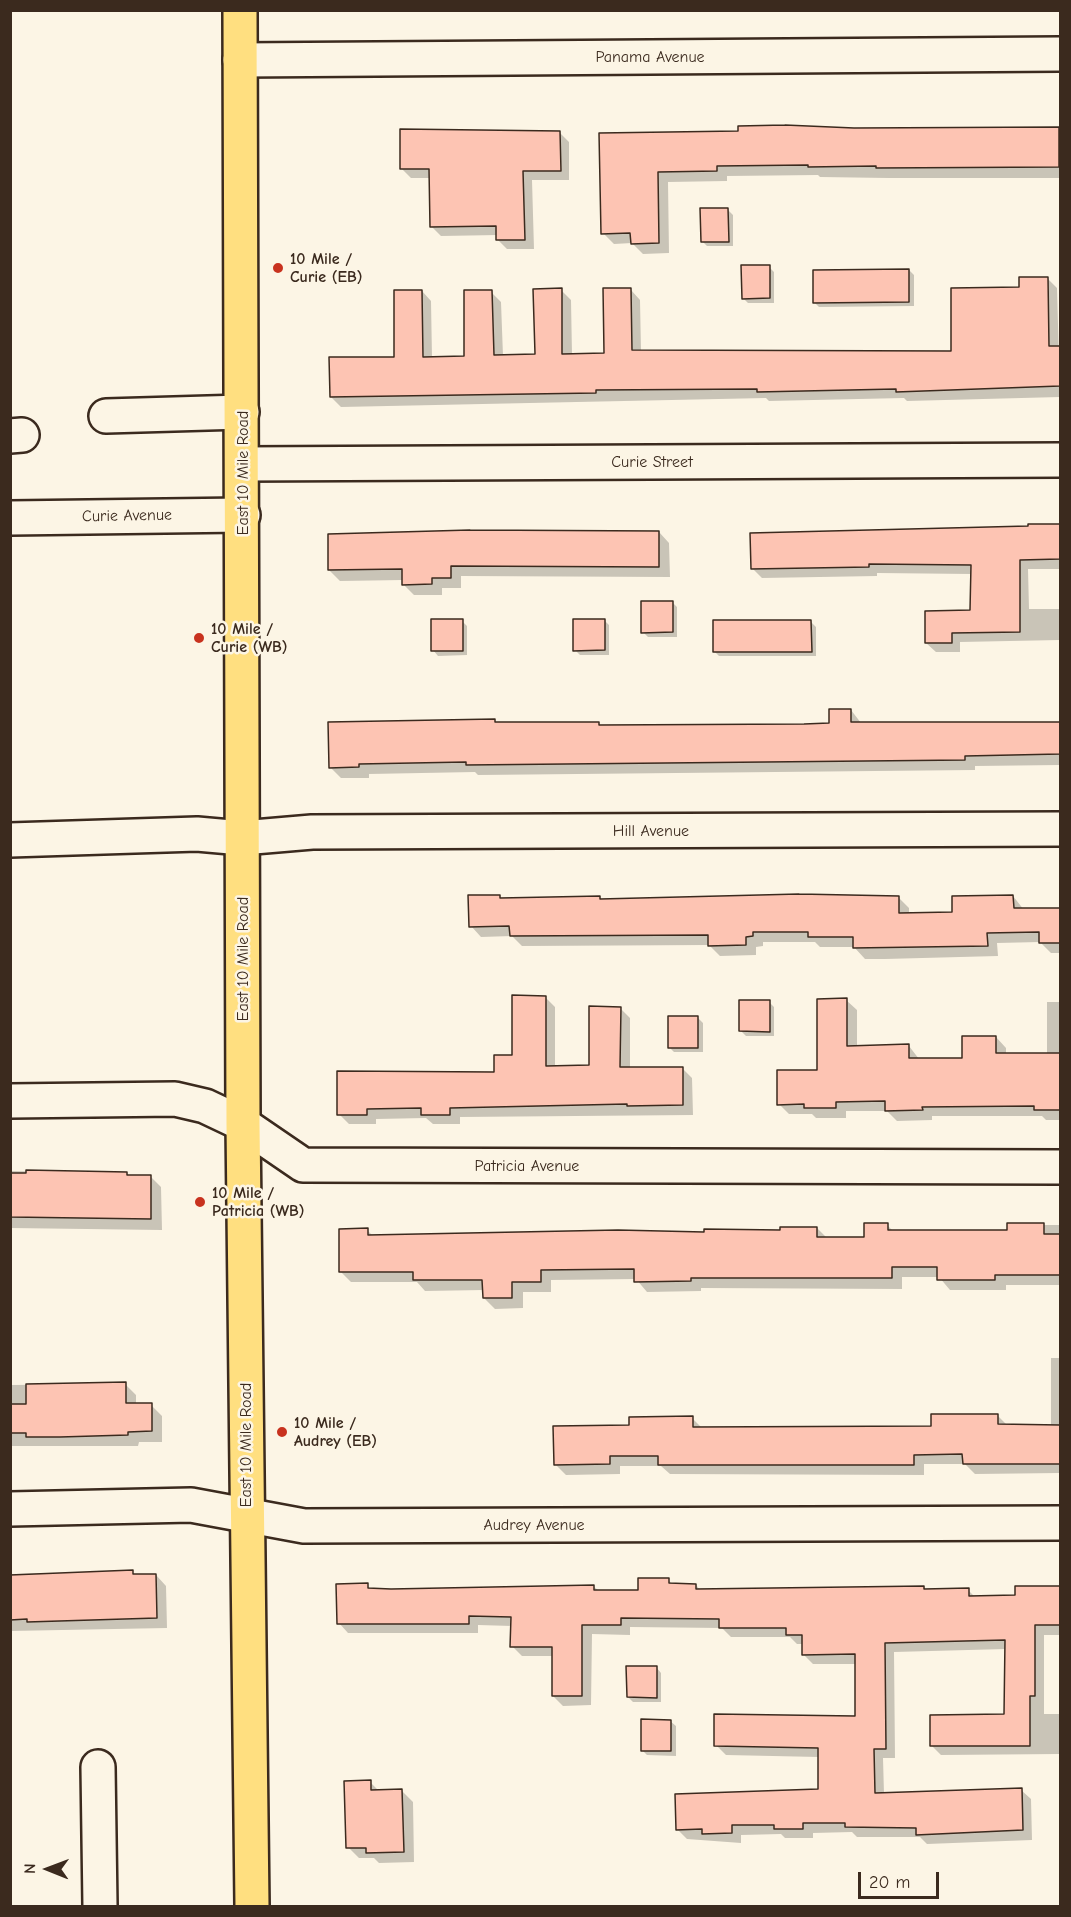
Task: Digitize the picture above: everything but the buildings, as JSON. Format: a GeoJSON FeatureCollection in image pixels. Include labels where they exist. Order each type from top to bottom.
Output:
{"type":"FeatureCollection","features":[{"type":"Feature","properties":{"kind":"main road","name":"East 10 Mile Road"},"geometry":{"type":"LineString","coordinates":[[240,10],[243,1124],[252,1906]]}},
{"type":"Feature","properties":{"kind":"street","name":"Panama Avenue"},"geometry":{"type":"LineString","coordinates":[[240,60],[1060,54]]}},
{"type":"Feature","properties":{"kind":"street"},"geometry":{"type":"LineString","coordinates":[[106,416],[242,412]]}},
{"type":"Feature","properties":{"kind":"street","name":"Curie Street"},"geometry":{"type":"LineString","coordinates":[[243,464],[1060,460]]}},
{"type":"Feature","properties":{"kind":"street","name":"Curie Avenue"},"geometry":{"type":"LineString","coordinates":[[10,518],[243,515]]}},
{"type":"Feature","properties":{"kind":"street","name":"Hill Avenue"},"geometry":{"type":"LineString","coordinates":[[10,840],[197,834],[242,838],[312,832],[1060,829]]}},
{"type":"Feature","properties":{"kind":"street","name":"Patricia Avenue"},"geometry":{"type":"LineString","coordinates":[[10,1101],[175,1099],[205,1106],[243,1124],[303,1165],[1060,1167]]}},
{"type":"Feature","properties":{"kind":"street","name":"Audrey Avenue"},"geometry":{"type":"LineString","coordinates":[[10,1509],[191,1505],[304,1526],[1060,1523]]}},
{"type":"Feature","properties":{"kind":"street"},"geometry":{"type":"LineString","coordinates":[[98,1767],[100,1906]]}},
{"type":"Feature","properties":{"kind":"place","name":"10 Mile / Curie (EB)"},"geometry":{"type":"Point","coordinates":[278,268]}},
{"type":"Feature","properties":{"kind":"place","name":"10 Mile / Curie (WB)"},"geometry":{"type":"Point","coordinates":[199,638]}},
{"type":"Feature","properties":{"kind":"place","name":"10 Mile / Patricia (WB)"},"geometry":{"type":"Point","coordinates":[200,1202]}},
{"type":"Feature","properties":{"kind":"place","name":"10 Mile / Audrey (EB)"},"geometry":{"type":"Point","coordinates":[282,1432]}}]}
